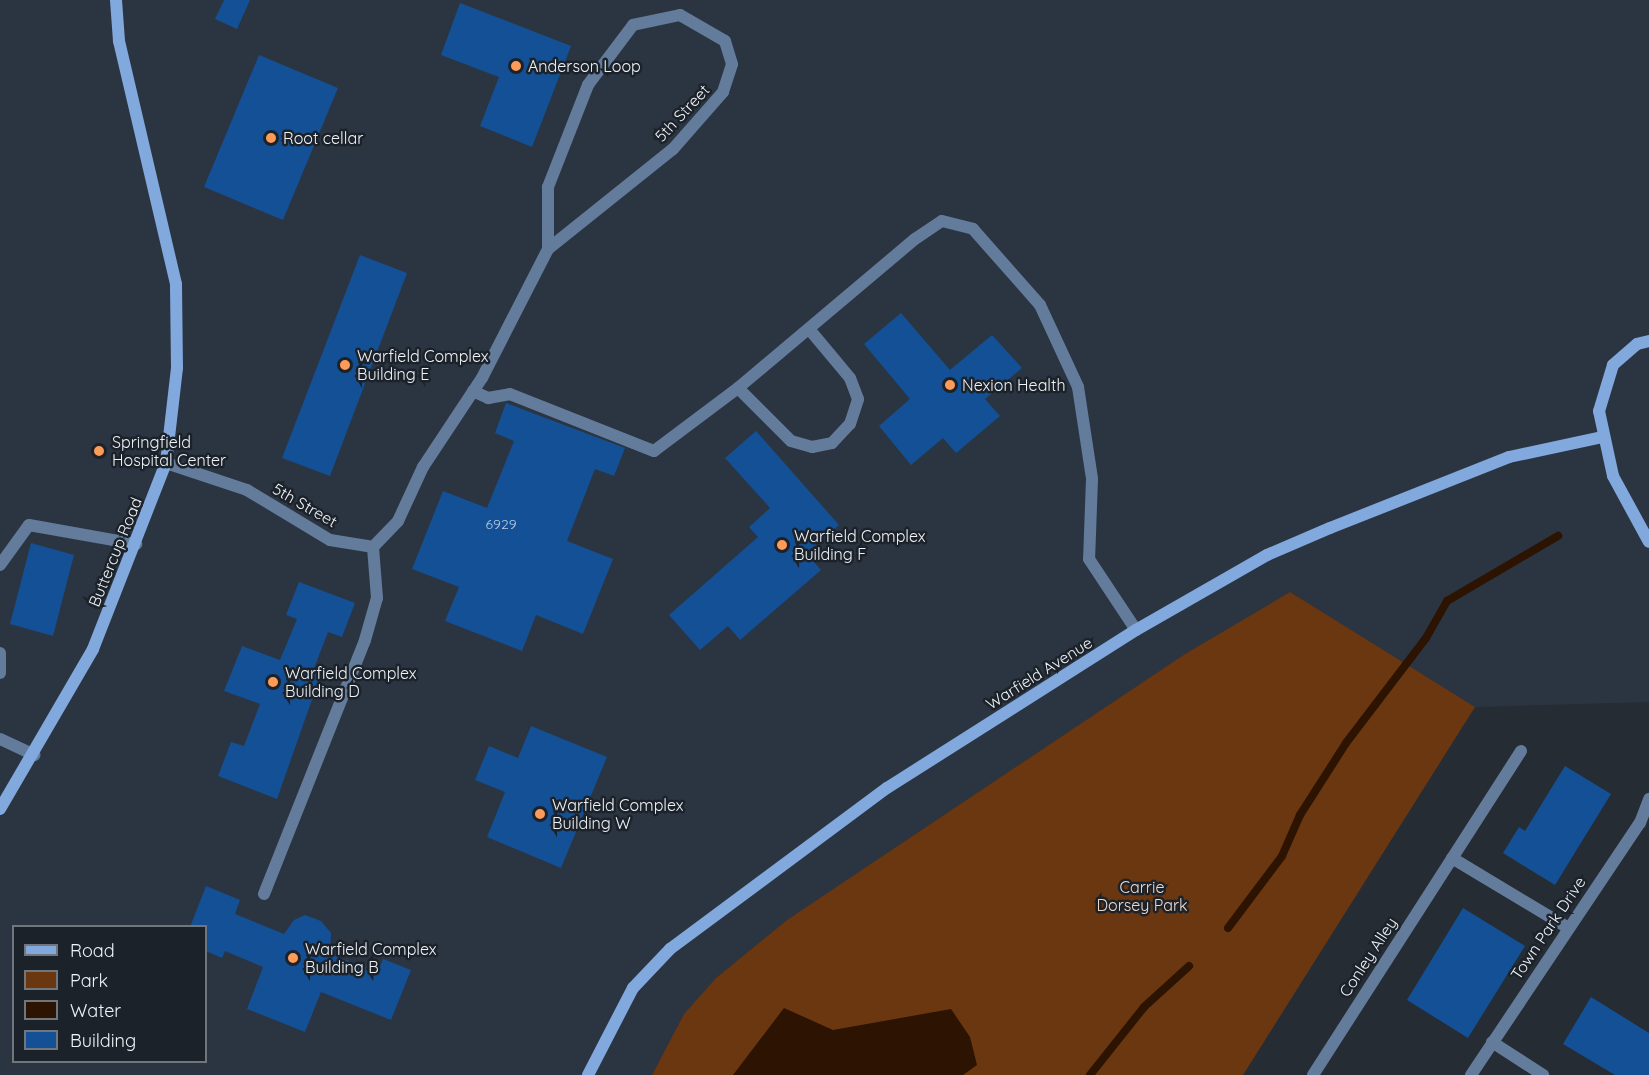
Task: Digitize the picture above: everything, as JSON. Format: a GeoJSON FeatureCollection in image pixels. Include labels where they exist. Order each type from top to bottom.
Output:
{"type":"FeatureCollection","features":[{"type":"Feature","properties":{"kind":"street","name":"Buttercup Road"},"geometry":{"type":"LineString","coordinates":[[0,809],[34,755],[93,649],[166,463],[177,369],[176,284],[121,51],[116,0]]}},
{"type":"Feature","properties":{"kind":"street","name":"5th Street"},"geometry":{"type":"LineString","coordinates":[[166,463],[247,490],[330,540],[373,547],[398,521],[423,467],[474,391],[548,249],[673,149],[723,92],[732,64],[725,41],[680,15],[633,25],[588,85],[548,186],[548,249]]}},
{"type":"Feature","properties":{"kind":"street"},"geometry":{"type":"LineString","coordinates":[[474,391],[488,398],[510,394],[654,451],[738,388],[942,221],[973,229],[1040,305],[1078,387],[1092,479],[1089,559],[1136,630]]}},
{"type":"Feature","properties":{"kind":"street"},"geometry":{"type":"LineString","coordinates":[[738,388],[791,441],[812,447],[832,443],[850,424],[858,399],[850,378],[809,329]]}},
{"type":"Feature","properties":{"kind":"street"},"geometry":{"type":"LineString","coordinates":[[1649,340],[1636,344],[1613,365],[1599,411],[1602,437],[1613,476],[1649,542]]}},
{"type":"Feature","properties":{"kind":"street","name":"Warfield Avenue"},"geometry":{"type":"LineString","coordinates":[[588,1075],[633,988],[670,949],[887,788],[1136,630],[1267,555],[1329,528],[1509,457],[1602,437]]}},
{"type":"Feature","properties":{"kind":"street"},"geometry":{"type":"LineString","coordinates":[[0,565],[4,554],[29,525],[136,544]]}},
{"type":"Feature","properties":{"kind":"street"},"geometry":{"type":"LineString","coordinates":[[264,894],[365,640],[376,598],[373,547]]}},
{"type":"Feature","properties":{"kind":"street"},"geometry":{"type":"LineString","coordinates":[[0,653],[0,674]]}},
{"type":"Feature","properties":{"kind":"street"},"geometry":{"type":"LineString","coordinates":[[0,739],[34,755]]}},
{"type":"Feature","properties":{"kind":"street","name":"Conley Alley"},"geometry":{"type":"LineString","coordinates":[[1312,1075],[1521,751]]}},
{"type":"Feature","properties":{"kind":"street","name":"Town Park Drive"},"geometry":{"type":"LineString","coordinates":[[1472,1075],[1567,927],[1644,826],[1649,799]]}},
{"type":"Feature","properties":{"kind":"street"},"geometry":{"type":"LineString","coordinates":[[1452,858],[1567,927]]}},
{"type":"Feature","properties":{"kind":"street"},"geometry":{"type":"LineString","coordinates":[[1492,1042],[1543,1075]]}},
{"type":"Feature","properties":{"kind":"shaded area"},"geometry":{"type":"Polygon","coordinates":[[[0,0],[1649,0],[1649,702],[1475,707],[1290,592],[1185,654],[787,920],[716,978],[684,1014],[652,1075],[0,1075],[0,0]]]}},
{"type":"Feature","properties":{"kind":"green space","name":"Carrie Dorsey Park"},"geometry":{"type":"Polygon","coordinates":[[[1290,592],[1475,707],[1243,1075],[652,1075],[684,1014],[716,978],[787,920],[1185,654],[1290,592]]]}},
{"type":"Feature","properties":{"kind":"water"},"geometry":{"type":"Polygon","coordinates":[[[784,1008],[833,1030],[951,1009],[970,1037],[977,1065],[963,1075],[733,1075],[784,1008]]]}},
{"type":"Feature","properties":{"kind":"building"},"geometry":{"type":"Polygon","coordinates":[[[224,0],[250,0],[237,29],[215,19],[224,0]]]}},
{"type":"Feature","properties":{"kind":"building","name":"Anderson Loop"},"geometry":{"type":"Polygon","coordinates":[[[460,3],[571,46],[532,147],[480,126],[499,77],[441,55],[460,3]]]}},
{"type":"Feature","properties":{"kind":"building","name":"Root cellar"},"geometry":{"type":"Polygon","coordinates":[[[259,55],[338,88],[283,220],[204,187],[259,55]]]}},
{"type":"Feature","properties":{"kind":"building","name":"Warfield Complex Building E"},"geometry":{"type":"Polygon","coordinates":[[[360,255],[407,273],[330,476],[282,458],[360,255]]]}},
{"type":"Feature","properties":{"kind":"building","name":"Nexion Health"},"geometry":{"type":"Polygon","coordinates":[[[901,313],[950,370],[992,335],[1022,368],[985,399],[1000,416],[956,453],[943,438],[911,465],[879,426],[910,399],[864,344],[901,313]]]}},
{"type":"Feature","properties":{"kind":"building"},"geometry":{"type":"Polygon","coordinates":[[[506,403],[625,448],[614,476],[595,469],[567,541],[613,559],[583,634],[536,615],[522,651],[445,621],[459,587],[412,569],[443,491],[487,508],[514,441],[495,433],[506,403]]]}},
{"type":"Feature","properties":{"kind":"building","name":"Warfield Complex Building F"},"geometry":{"type":"Polygon","coordinates":[[[756,431],[839,525],[806,553],[821,570],[740,640],[728,626],[700,650],[669,615],[758,537],[749,527],[770,508],[725,458],[756,431]]]}},
{"type":"Feature","properties":{"kind":"building"},"geometry":{"type":"Polygon","coordinates":[[[31,543],[74,555],[53,636],[10,624],[31,543]]]}},
{"type":"Feature","properties":{"kind":"building","name":"Warfield Complex Building D"},"geometry":{"type":"Polygon","coordinates":[[[299,582],[355,603],[342,637],[328,632],[313,671],[321,674],[277,799],[218,776],[231,742],[244,746],[260,704],[224,691],[242,646],[280,660],[297,619],[286,615],[299,582]]]}},
{"type":"Feature","properties":{"kind":"building","name":"Warfield Complex Building W"},"geometry":{"type":"Polygon","coordinates":[[[531,726],[607,757],[561,868],[487,837],[505,792],[475,780],[489,746],[518,758],[531,726]]]}},
{"type":"Feature","properties":{"kind":"building"},"geometry":{"type":"Polygon","coordinates":[[[1565,766],[1611,794],[1555,885],[1503,853],[1519,827],[1525,831],[1565,766]]]}},
{"type":"Feature","properties":{"kind":"building","name":"Warfield Complex Building B"},"geometry":{"type":"Polygon","coordinates":[[[206,886],[240,900],[235,914],[284,934],[294,920],[305,915],[321,921],[331,933],[330,954],[378,972],[383,959],[411,970],[391,1020],[321,992],[305,1032],[247,1009],[263,967],[225,951],[222,958],[207,951],[207,925],[191,925],[206,886]]]}},
{"type":"Feature","properties":{"kind":"building"},"geometry":{"type":"Polygon","coordinates":[[[1463,908],[1525,946],[1468,1038],[1407,1000],[1463,908]]]}},
{"type":"Feature","properties":{"kind":"building"},"geometry":{"type":"Polygon","coordinates":[[[1591,997],[1649,1033],[1649,1075],[1615,1075],[1563,1044],[1591,997]]]}},
{"type":"Feature","properties":{"kind":"waterway"},"geometry":{"type":"LineString","coordinates":[[1228,928],[1282,856],[1300,815],[1346,743],[1426,638],[1447,601],[1558,536]]}},
{"type":"Feature","properties":{"kind":"waterway"},"geometry":{"type":"LineString","coordinates":[[1090,1075],[1144,1007],[1189,966]]}},
{"type":"Feature","properties":{"kind":"place","name":"Anderson Loop"},"geometry":{"type":"Point","coordinates":[516,66]}},
{"type":"Feature","properties":{"kind":"place","name":"Root cellar"},"geometry":{"type":"Point","coordinates":[271,138]}},
{"type":"Feature","properties":{"kind":"place","name":"Warfield Complex Building E"},"geometry":{"type":"Point","coordinates":[345,365]}},
{"type":"Feature","properties":{"kind":"place","name":"Nexion Health"},"geometry":{"type":"Point","coordinates":[950,385]}},
{"type":"Feature","properties":{"kind":"place","name":"Springfield Hospital Center"},"geometry":{"type":"Point","coordinates":[99,451]}},
{"type":"Feature","properties":{"kind":"place","name":"Warfield Complex Building F"},"geometry":{"type":"Point","coordinates":[782,545]}},
{"type":"Feature","properties":{"kind":"place","name":"Warfield Complex Building D"},"geometry":{"type":"Point","coordinates":[273,682]}},
{"type":"Feature","properties":{"kind":"place","name":"Warfield Complex Building W"},"geometry":{"type":"Point","coordinates":[540,814]}},
{"type":"Feature","properties":{"kind":"place","name":"Warfield Complex Building B"},"geometry":{"type":"Point","coordinates":[293,958]}}]}
